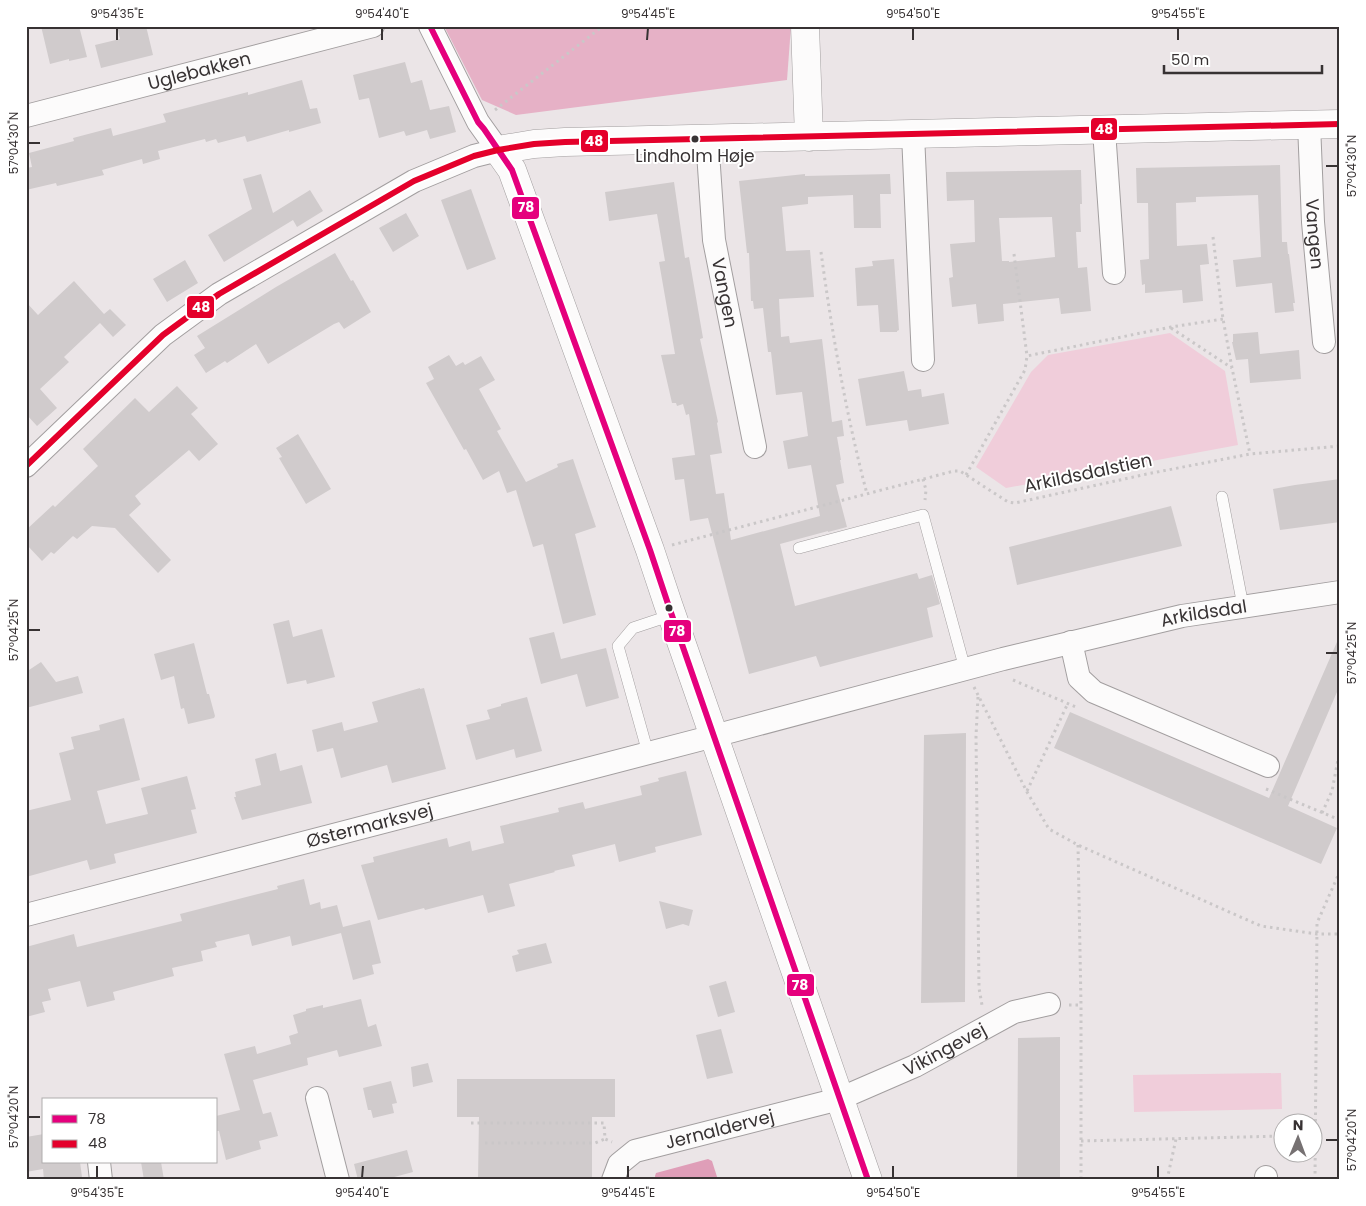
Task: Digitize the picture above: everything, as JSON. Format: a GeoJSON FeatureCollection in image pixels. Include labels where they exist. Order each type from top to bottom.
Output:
{"type":"FeatureCollection","features":[{"type":"Feature","properties":{"kind":"street","name":"Uglebakken"},"geometry":{"type":"LineString","coordinates":[[26,116],[373,26]]}},
{"type":"Feature","properties":{"kind":"street"},"geometry":{"type":"LineString","coordinates":[[430,26],[478,122],[512,170],[650,550],[868,1180]]}},
{"type":"Feature","properties":{"kind":"street"},"geometry":{"type":"LineString","coordinates":[[806,26],[809,137]]}},
{"type":"Feature","properties":{"kind":"street","name":"Vangen"},"geometry":{"type":"LineString","coordinates":[[1309,124],[1313,222],[1324,342]]}},
{"type":"Feature","properties":{"kind":"street"},"geometry":{"type":"LineString","coordinates":[[26,466],[163,336],[219,294],[414,181],[474,156],[534,144],[565,142],[1340,124]]}},
{"type":"Feature","properties":{"kind":"street"},"geometry":{"type":"LineString","coordinates":[[1104,130],[1114,273]]}},
{"type":"Feature","properties":{"kind":"street"},"geometry":{"type":"LineString","coordinates":[[913,134],[923,360]]}},
{"type":"Feature","properties":{"kind":"street","name":"Vangen"},"geometry":{"type":"LineString","coordinates":[[707,138],[714,240],[755,447]]}},
{"type":"Feature","properties":{"kind":"street","name":"Arkildsdal"},"geometry":{"type":"LineString","coordinates":[[714,736],[965,669],[1182,616],[1340,592]]}},
{"type":"Feature","properties":{"kind":"street"},"geometry":{"type":"LineString","coordinates":[[1071,642],[1079,678],[1094,692],[1268,766]]}},
{"type":"Feature","properties":{"kind":"street","name":"Østermarksvej"},"geometry":{"type":"LineString","coordinates":[[26,915],[714,736]]}},
{"type":"Feature","properties":{"kind":"street","name":"Vikingevej"},"geometry":{"type":"LineString","coordinates":[[840,1098],[915,1066],[1014,1012],[1050,1004]]}},
{"type":"Feature","properties":{"kind":"street"},"geometry":{"type":"LineString","coordinates":[[317,1098],[338,1180]]}},
{"type":"Feature","properties":{"kind":"street","name":"Jernaldervej"},"geometry":{"type":"LineString","coordinates":[[613,1180],[619,1164],[635,1151],[840,1098]]}},
{"type":"Feature","properties":{"kind":"street"},"geometry":{"type":"LineString","coordinates":[[99,1164],[101,1180]]}},
{"type":"Feature","properties":{"kind":"lane"},"geometry":{"type":"LineString","coordinates":[[1222,497],[1243,606]]}},
{"type":"Feature","properties":{"kind":"lane"},"geometry":{"type":"LineString","coordinates":[[800,548],[923,515],[965,669]]}},
{"type":"Feature","properties":{"kind":"lane"},"geometry":{"type":"LineString","coordinates":[[648,753],[618,646],[633,628],[672,615]]}},
{"type":"Feature","properties":{"kind":"path"},"geometry":{"type":"LineString","coordinates":[[478,122],[603,26]]}},
{"type":"Feature","properties":{"kind":"path"},"geometry":{"type":"LineString","coordinates":[[1213,237],[1223,319],[1250,454]]}},
{"type":"Feature","properties":{"kind":"path"},"geometry":{"type":"LineString","coordinates":[[821,252],[830,321],[854,445],[867,494]]}},
{"type":"Feature","properties":{"kind":"path"},"geometry":{"type":"LineString","coordinates":[[650,550],[954,471],[960,471],[966,475],[1025,370],[1027,356],[1014,254]]}},
{"type":"Feature","properties":{"kind":"path"},"geometry":{"type":"LineString","coordinates":[[1027,356],[1223,319]]}},
{"type":"Feature","properties":{"kind":"path"},"geometry":{"type":"LineString","coordinates":[[1171,328],[1232,368]]}},
{"type":"Feature","properties":{"kind":"path","name":"Arkildsdalstien"},"geometry":{"type":"LineString","coordinates":[[966,475],[1008,502],[1015,502],[1250,454],[1340,446]]}},
{"type":"Feature","properties":{"kind":"path"},"geometry":{"type":"LineString","coordinates":[[923,515],[926,490],[924,479]]}},
{"type":"Feature","properties":{"kind":"path"},"geometry":{"type":"LineString","coordinates":[[965,669],[1027,792],[1049,829],[1078,845],[1261,926],[1317,934],[1340,934]]}},
{"type":"Feature","properties":{"kind":"path"},"geometry":{"type":"LineString","coordinates":[[978,696],[976,736],[979,988],[985,1028]]}},
{"type":"Feature","properties":{"kind":"path"},"geometry":{"type":"LineString","coordinates":[[1027,792],[1068,703]]}},
{"type":"Feature","properties":{"kind":"path"},"geometry":{"type":"LineString","coordinates":[[1322,813],[1332,791],[1340,749]]}},
{"type":"Feature","properties":{"kind":"path"},"geometry":{"type":"LineString","coordinates":[[1078,845],[1081,1180]]}},
{"type":"Feature","properties":{"kind":"path"},"geometry":{"type":"LineString","coordinates":[[1315,1114],[1317,923],[1340,871]]}},
{"type":"Feature","properties":{"kind":"path"},"geometry":{"type":"LineString","coordinates":[[471,1123],[604,1123],[604,1139]]}},
{"type":"Feature","properties":{"kind":"path"},"geometry":{"type":"LineString","coordinates":[[1081,1141],[1274,1136]]}},
{"type":"Feature","properties":{"kind":"path"},"geometry":{"type":"LineString","coordinates":[[484,1143],[595,1143],[604,1139],[635,1151]]}},
{"type":"Feature","properties":{"kind":"path"},"geometry":{"type":"LineString","coordinates":[[1167,1180],[1176,1139]]}},
{"type":"Feature","properties":{"kind":"path"},"geometry":{"type":"LineString","coordinates":[[1315,1164],[1315,1180]]}},
{"type":"Feature","properties":{"kind":"shaded area"},"geometry":{"type":"Polygon","coordinates":[[[444,26],[791,26],[787,80],[516,115],[482,100],[444,26]]]}},
{"type":"Feature","properties":{"kind":"shaded area"},"geometry":{"type":"Polygon","coordinates":[[[1170,333],[1225,371],[1238,445],[1006,488],[976,467],[1031,372],[1048,355],[1170,333]]]}},
{"type":"Feature","properties":{"kind":"shaded area"},"geometry":{"type":"Polygon","coordinates":[[[1281,1073],[1282,1109],[1134,1112],[1133,1075],[1281,1073]]]}},
{"type":"Feature","properties":{"kind":"shaded area"},"geometry":{"type":"Polygon","coordinates":[[[708,1159],[712,1161],[718,1180],[656,1180],[656,1173],[708,1159]]]}},
{"type":"Feature","properties":{"kind":"building"},"geometry":{"type":"Polygon","coordinates":[[[41,26],[79,26],[87,57],[50,64],[41,26]]]}},
{"type":"Feature","properties":{"kind":"building"},"geometry":{"type":"Polygon","coordinates":[[[117,26],[146,26],[153,55],[101,68],[95,45],[120,39],[117,26]]]}},
{"type":"Feature","properties":{"kind":"building"},"geometry":{"type":"Polygon","coordinates":[[[405,62],[411,83],[422,80],[430,110],[449,106],[456,132],[430,139],[427,130],[406,136],[404,131],[379,138],[369,98],[359,100],[353,75],[405,62]]]}},
{"type":"Feature","properties":{"kind":"building"},"geometry":{"type":"Polygon","coordinates":[[[302,80],[310,109],[317,108],[321,123],[247,142],[245,136],[218,143],[216,139],[206,142],[205,139],[158,151],[160,159],[143,164],[142,159],[102,170],[104,175],[57,186],[56,183],[26,190],[26,168],[32,167],[29,153],[74,141],[73,138],[111,128],[113,136],[166,122],[163,114],[248,92],[248,95],[302,80]]]}},
{"type":"Feature","properties":{"kind":"building"},"geometry":{"type":"Polygon","coordinates":[[[1280,165],[1282,242],[1287,242],[1295,303],[1293,303],[1294,311],[1275,313],[1272,283],[1236,287],[1233,260],[1261,257],[1258,195],[1196,197],[1196,202],[1176,203],[1177,246],[1207,244],[1209,264],[1200,265],[1203,301],[1183,303],[1182,290],[1145,293],[1145,284],[1142,285],[1140,260],[1149,259],[1148,203],[1137,203],[1136,168],[1280,165]]]}},
{"type":"Feature","properties":{"kind":"building"},"geometry":{"type":"Polygon","coordinates":[[[1081,170],[1081,232],[1076,232],[1078,268],[1087,267],[1091,311],[1061,314],[1059,298],[1003,304],[1004,321],[978,324],[976,304],[952,307],[949,278],[953,277],[950,244],[975,242],[974,200],[947,201],[946,172],[1081,170]],[[1052,217],[999,218],[1002,261],[1009,262],[1055,257],[1052,217]]]}},
{"type":"Feature","properties":{"kind":"building"},"geometry":{"type":"Polygon","coordinates":[[[261,174],[273,213],[310,190],[323,211],[297,227],[293,220],[224,262],[208,235],[252,209],[243,179],[261,174]]]}},
{"type":"Feature","properties":{"kind":"building"},"geometry":{"type":"Polygon","coordinates":[[[805,174],[805,176],[890,174],[891,194],[880,194],[881,228],[854,228],[853,195],[808,197],[808,204],[782,207],[786,251],[810,250],[814,297],[779,299],[781,337],[789,336],[790,343],[822,339],[832,422],[842,420],[844,436],[837,437],[844,483],[836,485],[847,527],[780,544],[795,606],[917,573],[919,579],[932,575],[940,604],[927,608],[933,637],[820,667],[816,656],[749,674],[708,518],[690,521],[684,479],[675,480],[672,458],[695,455],[689,414],[686,415],[683,404],[677,406],[676,403],[672,403],[661,355],[675,354],[659,262],[665,261],[657,214],[609,221],[605,192],[674,182],[685,258],[689,257],[703,338],[700,339],[718,422],[722,453],[710,455],[716,494],[724,493],[731,540],[820,516],[811,465],[788,469],[783,441],[808,436],[802,392],[776,395],[771,352],[768,352],[763,308],[754,309],[753,301],[751,301],[749,253],[747,253],[739,181],[805,174]]]}},
{"type":"Feature","properties":{"kind":"building"},"geometry":{"type":"Polygon","coordinates":[[[471,189],[496,259],[467,270],[441,200],[471,189]]]}},
{"type":"Feature","properties":{"kind":"building"},"geometry":{"type":"Polygon","coordinates":[[[406,213],[419,236],[393,252],[379,228],[406,213]]]}},
{"type":"Feature","properties":{"kind":"building"},"geometry":{"type":"Polygon","coordinates":[[[335,253],[371,312],[344,329],[339,322],[334,324],[268,364],[256,344],[227,363],[225,361],[206,373],[194,355],[205,348],[197,336],[335,253]]]}},
{"type":"Feature","properties":{"kind":"building"},"geometry":{"type":"Polygon","coordinates":[[[894,259],[899,330],[897,332],[880,332],[878,305],[857,306],[855,268],[873,266],[872,261],[894,259]]]}},
{"type":"Feature","properties":{"kind":"building"},"geometry":{"type":"Polygon","coordinates":[[[185,260],[198,283],[167,302],[153,279],[185,260]]]}},
{"type":"Feature","properties":{"kind":"building"},"geometry":{"type":"Polygon","coordinates":[[[74,281],[104,314],[110,309],[126,325],[113,337],[100,323],[64,357],[69,362],[40,389],[57,408],[37,426],[26,414],[26,302],[38,315],[74,281]]]}},
{"type":"Feature","properties":{"kind":"building"},"geometry":{"type":"Polygon","coordinates":[[[1258,332],[1260,354],[1299,350],[1301,379],[1250,383],[1248,359],[1236,360],[1232,342],[1233,334],[1258,332]]]}},
{"type":"Feature","properties":{"kind":"building"},"geometry":{"type":"Polygon","coordinates":[[[449,355],[456,366],[463,362],[465,365],[481,356],[495,380],[479,389],[501,429],[497,431],[526,482],[558,467],[557,464],[573,459],[596,527],[575,534],[596,615],[563,624],[543,544],[533,547],[516,490],[507,493],[499,471],[483,480],[426,383],[434,379],[428,367],[449,355]]]}},
{"type":"Feature","properties":{"kind":"building"},"geometry":{"type":"Polygon","coordinates":[[[904,371],[908,391],[921,389],[922,397],[944,393],[949,424],[909,431],[907,420],[866,426],[858,379],[904,371]]]}},
{"type":"Feature","properties":{"kind":"building"},"geometry":{"type":"Polygon","coordinates":[[[177,386],[198,408],[191,414],[218,444],[199,461],[189,450],[135,496],[141,504],[129,515],[171,560],[158,573],[115,528],[92,526],[77,539],[73,536],[54,554],[51,552],[42,561],[26,544],[26,530],[53,505],[55,507],[98,466],[83,449],[135,398],[149,412],[177,386]]]}},
{"type":"Feature","properties":{"kind":"building"},"geometry":{"type":"Polygon","coordinates":[[[298,434],[331,489],[306,504],[279,458],[282,457],[276,448],[298,434]]]}},
{"type":"Feature","properties":{"kind":"building"},"geometry":{"type":"Polygon","coordinates":[[[1340,479],[1340,522],[1280,530],[1273,489],[1340,479]]]}},
{"type":"Feature","properties":{"kind":"building"},"geometry":{"type":"Polygon","coordinates":[[[1171,506],[1182,546],[1017,585],[1009,547],[1171,506]]]}},
{"type":"Feature","properties":{"kind":"building"},"geometry":{"type":"Polygon","coordinates":[[[289,620],[293,637],[322,629],[335,677],[307,684],[306,680],[287,684],[273,624],[289,620]]]}},
{"type":"Feature","properties":{"kind":"building"},"geometry":{"type":"Polygon","coordinates":[[[554,632],[561,659],[606,648],[619,698],[586,707],[577,674],[541,684],[529,638],[554,632]]]}},
{"type":"Feature","properties":{"kind":"building"},"geometry":{"type":"Polygon","coordinates":[[[1340,635],[1340,685],[1288,806],[1337,828],[1321,864],[1054,748],[1070,712],[1269,798],[1340,635]]]}},
{"type":"Feature","properties":{"kind":"building"},"geometry":{"type":"Polygon","coordinates":[[[194,643],[207,694],[209,694],[215,716],[214,718],[188,724],[184,708],[181,709],[174,676],[161,680],[154,654],[194,643]]]}},
{"type":"Feature","properties":{"kind":"building"},"geometry":{"type":"Polygon","coordinates":[[[41,662],[56,682],[78,676],[83,693],[26,708],[26,672],[41,662]]]}},
{"type":"Feature","properties":{"kind":"building"},"geometry":{"type":"Polygon","coordinates":[[[424,688],[446,769],[392,783],[387,765],[341,778],[333,748],[317,752],[312,730],[342,722],[344,731],[378,722],[372,702],[424,688]]]}},
{"type":"Feature","properties":{"kind":"building"},"geometry":{"type":"Polygon","coordinates":[[[527,697],[542,751],[516,758],[514,749],[476,760],[466,725],[490,719],[487,710],[527,697]]]}},
{"type":"Feature","properties":{"kind":"building"},"geometry":{"type":"Polygon","coordinates":[[[124,718],[140,780],[97,791],[106,824],[148,814],[141,788],[187,776],[196,809],[191,810],[197,833],[114,854],[116,863],[90,870],[87,860],[26,877],[26,811],[71,800],[59,753],[74,749],[71,737],[100,730],[99,725],[124,718]]]}},
{"type":"Feature","properties":{"kind":"building"},"geometry":{"type":"Polygon","coordinates":[[[966,733],[965,1002],[921,1003],[924,735],[966,733]]]}},
{"type":"Feature","properties":{"kind":"building"},"geometry":{"type":"Polygon","coordinates":[[[276,753],[280,771],[302,765],[312,803],[242,820],[234,797],[236,797],[235,792],[261,785],[255,759],[276,753]]]}},
{"type":"Feature","properties":{"kind":"building"},"geometry":{"type":"Polygon","coordinates":[[[686,771],[702,835],[655,847],[656,852],[619,862],[615,844],[572,855],[575,866],[509,884],[515,906],[488,913],[483,895],[378,920],[361,865],[374,862],[373,857],[447,838],[449,847],[470,841],[472,851],[504,843],[500,826],[559,812],[558,808],[583,802],[585,809],[642,795],[640,786],[659,781],[658,778],[686,771]]]}},
{"type":"Feature","properties":{"kind":"building"},"geometry":{"type":"Polygon","coordinates":[[[304,879],[310,905],[320,902],[321,909],[337,905],[343,927],[370,920],[381,963],[372,965],[374,974],[353,980],[341,933],[292,946],[290,936],[252,946],[249,934],[215,942],[217,947],[201,951],[203,961],[172,968],[174,976],[113,992],[115,1000],[87,1007],[80,981],[48,989],[51,1000],[42,1002],[45,1012],[26,1017],[26,947],[74,934],[77,947],[182,921],[180,914],[278,889],[277,886],[304,879]]]}},
{"type":"Feature","properties":{"kind":"building"},"geometry":{"type":"Polygon","coordinates":[[[659,901],[693,910],[689,926],[683,924],[666,929],[659,901]]]}},
{"type":"Feature","properties":{"kind":"building"},"geometry":{"type":"Polygon","coordinates":[[[546,943],[552,963],[516,972],[512,956],[519,954],[517,950],[546,943]]]}},
{"type":"Feature","properties":{"kind":"building"},"geometry":{"type":"Polygon","coordinates":[[[726,981],[735,1012],[718,1017],[709,986],[726,981]]]}},
{"type":"Feature","properties":{"kind":"building"},"geometry":{"type":"Polygon","coordinates":[[[361,999],[368,1027],[376,1024],[382,1046],[339,1057],[337,1050],[307,1058],[308,1065],[253,1080],[263,1114],[271,1112],[278,1136],[259,1141],[261,1149],[226,1160],[218,1131],[218,1116],[240,1110],[224,1054],[255,1046],[257,1054],[291,1044],[289,1036],[298,1033],[293,1015],[306,1011],[306,1009],[323,1005],[323,1008],[361,999]]]}},
{"type":"Feature","properties":{"kind":"building"},"geometry":{"type":"Polygon","coordinates":[[[721,1029],[733,1073],[707,1079],[696,1035],[721,1029]]]}},
{"type":"Feature","properties":{"kind":"building"},"geometry":{"type":"Polygon","coordinates":[[[1060,1037],[1060,1180],[1017,1180],[1018,1038],[1060,1037]]]}},
{"type":"Feature","properties":{"kind":"building"},"geometry":{"type":"Polygon","coordinates":[[[428,1063],[433,1082],[413,1087],[411,1067],[428,1063]]]}},
{"type":"Feature","properties":{"kind":"building"},"geometry":{"type":"Polygon","coordinates":[[[457,1079],[615,1079],[615,1117],[592,1117],[592,1180],[478,1180],[479,1117],[457,1117],[457,1079]]]}},
{"type":"Feature","properties":{"kind":"building"},"geometry":{"type":"Polygon","coordinates":[[[391,1081],[397,1103],[392,1104],[394,1113],[373,1118],[371,1110],[368,1110],[363,1088],[391,1081]]]}},
{"type":"Feature","properties":{"kind":"building"},"geometry":{"type":"Polygon","coordinates":[[[42,1134],[42,1164],[80,1164],[82,1177],[65,1180],[44,1180],[43,1169],[26,1172],[26,1137],[42,1134]]]}},
{"type":"Feature","properties":{"kind":"building"},"geometry":{"type":"Polygon","coordinates":[[[407,1150],[413,1172],[383,1180],[358,1180],[354,1164],[407,1150]]]}},
{"type":"Feature","properties":{"kind":"building"},"geometry":{"type":"Polygon","coordinates":[[[141,1164],[161,1164],[164,1180],[144,1180],[141,1164]]]}},
{"type":"Feature","properties":{"kind":"transit line","name":"78"},"geometry":{"type":"LineString","coordinates":[[430,26],[478,122],[512,170],[650,550],[868,1180]]}},
{"type":"Feature","properties":{"kind":"transit line","name":"48"},"geometry":{"type":"LineString","coordinates":[[26,466],[163,335],[219,294],[414,181],[474,156],[534,144],[565,142],[1340,124]]}},
{"type":"Feature","properties":{"kind":"place","name":"Lindholm Høje"},"geometry":{"type":"Point","coordinates":[695,139]}}]}
